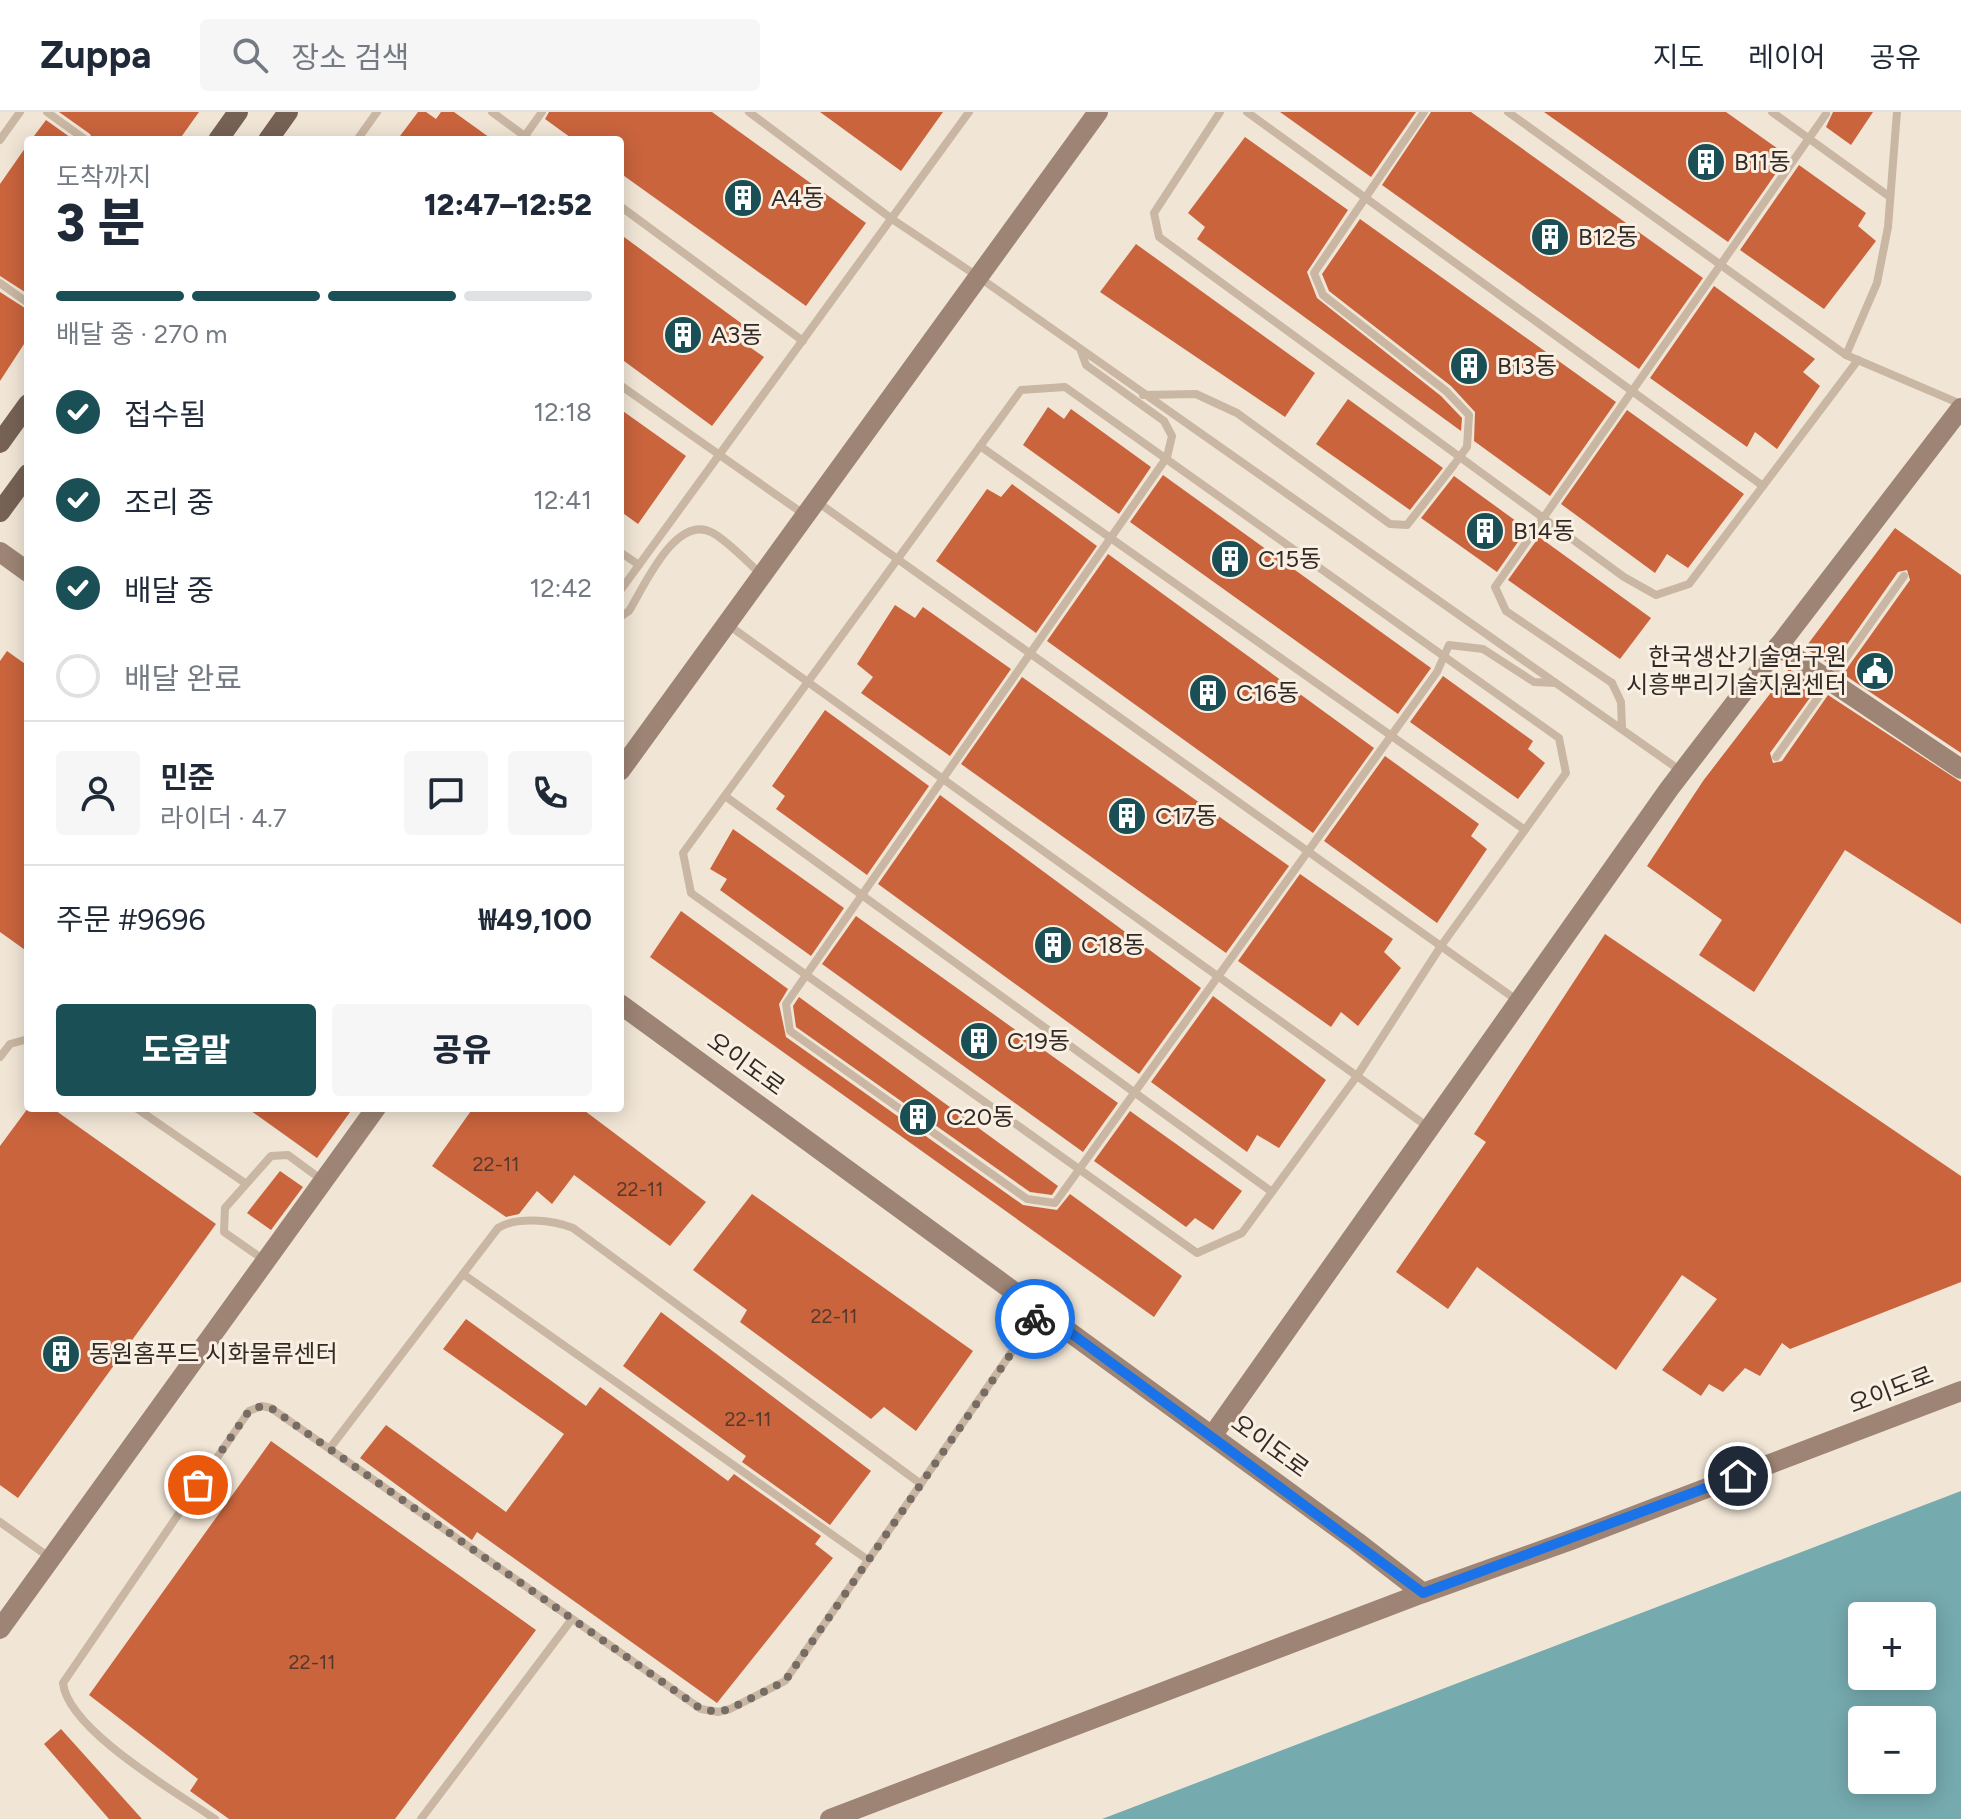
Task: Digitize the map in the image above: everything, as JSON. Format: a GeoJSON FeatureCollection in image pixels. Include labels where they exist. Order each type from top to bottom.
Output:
{"type":"FeatureCollection","features":[{"type":"Feature","properties":{"kind":"main road"},"geometry":{"type":"LineString","coordinates":[[221,136],[238,112]]}},
{"type":"Feature","properties":{"kind":"main road"},"geometry":{"type":"LineString","coordinates":[[271,136],[288,112]]}},
{"type":"Feature","properties":{"kind":"main road"},"geometry":{"type":"LineString","coordinates":[[0,443],[24,410]]}},
{"type":"Feature","properties":{"kind":"main road"},"geometry":{"type":"LineString","coordinates":[[0,512],[24,479]]}},
{"type":"Feature","properties":{"kind":"street"},"geometry":{"type":"LineString","coordinates":[[624,765],[1098,112]]}},
{"type":"Feature","properties":{"kind":"street"},"geometry":{"type":"LineString","coordinates":[[1212,1436],[1682,772],[1961,406]]}},
{"type":"Feature","properties":{"kind":"street"},"geometry":{"type":"LineString","coordinates":[[0,552],[24,569]]}},
{"type":"Feature","properties":{"kind":"street"},"geometry":{"type":"LineString","coordinates":[[1778,646],[1961,769]]}},
{"type":"Feature","properties":{"kind":"street","name":"오이도로"},"geometry":{"type":"LineString","coordinates":[[624,1007],[1423,1593],[1571,1540],[1961,1391]]}},
{"type":"Feature","properties":{"kind":"street"},"geometry":{"type":"LineString","coordinates":[[0,1629],[373,1112]]}},
{"type":"Feature","properties":{"kind":"street"},"geometry":{"type":"LineString","coordinates":[[830,1819],[1423,1593]]}},
{"type":"Feature","properties":{"kind":"lane"},"geometry":{"type":"LineString","coordinates":[[0,140],[20,112]]}},
{"type":"Feature","properties":{"kind":"lane"},"geometry":{"type":"LineString","coordinates":[[47,112],[80,136]]}},
{"type":"Feature","properties":{"kind":"lane"},"geometry":{"type":"LineString","coordinates":[[360,136],[377,112]]}},
{"type":"Feature","properties":{"kind":"lane"},"geometry":{"type":"LineString","coordinates":[[492,112],[525,136]]}},
{"type":"Feature","properties":{"kind":"lane"},"geometry":{"type":"LineString","coordinates":[[525,136],[542,112]]}},
{"type":"Feature","properties":{"kind":"lane"},"geometry":{"type":"LineString","coordinates":[[749,112],[892,219],[1682,772]]}},
{"type":"Feature","properties":{"kind":"lane"},"geometry":{"type":"LineString","coordinates":[[624,586],[969,112]]}},
{"type":"Feature","properties":{"kind":"lane"},"geometry":{"type":"LineString","coordinates":[[1220,112],[1154,213],[1159,237],[1624,577],[1656,595],[1689,584],[1858,360]]}},
{"type":"Feature","properties":{"kind":"lane"},"geometry":{"type":"LineString","coordinates":[[1247,112],[1763,486]]}},
{"type":"Feature","properties":{"kind":"lane"},"geometry":{"type":"LineString","coordinates":[[1143,395],[1196,394],[1237,413],[1390,524],[1407,525],[1467,447],[1469,415],[1446,391],[1323,295],[1314,273],[1424,112]]}},
{"type":"Feature","properties":{"kind":"lane"},"geometry":{"type":"LineString","coordinates":[[1508,112],[1846,355],[1961,406]]}},
{"type":"Feature","properties":{"kind":"lane"},"geometry":{"type":"LineString","coordinates":[[1772,112],[1890,197]]}},
{"type":"Feature","properties":{"kind":"lane"},"geometry":{"type":"LineString","coordinates":[[1622,729],[1621,702],[1612,683],[1506,611],[1495,587],[1827,112]]}},
{"type":"Feature","properties":{"kind":"lane"},"geometry":{"type":"LineString","coordinates":[[1846,355],[1877,283],[1888,227],[1897,112]]}},
{"type":"Feature","properties":{"kind":"lane"},"geometry":{"type":"LineString","coordinates":[[624,209],[803,341]]}},
{"type":"Feature","properties":{"kind":"lane"},"geometry":{"type":"LineString","coordinates":[[0,283],[24,300]]}},
{"type":"Feature","properties":{"kind":"lane"},"geometry":{"type":"LineString","coordinates":[[1081,351],[1086,365],[1164,421],[1172,436],[1167,457],[786,1004],[790,1031],[1027,1199],[1055,1203],[1437,672],[1449,645],[1483,649],[1534,682],[1555,683]]}},
{"type":"Feature","properties":{"kind":"lane"},"geometry":{"type":"LineString","coordinates":[[1065,387],[1559,738],[1566,773],[1441,946],[1357,1076],[1242,1233],[1197,1253],[691,893],[683,853],[980,446],[1021,390],[1065,387]]}},
{"type":"Feature","properties":{"kind":"lane"},"geometry":{"type":"LineString","coordinates":[[624,388],[719,457],[898,560],[1519,1002]]}},
{"type":"Feature","properties":{"kind":"lane"},"geometry":{"type":"LineString","coordinates":[[980,446],[1525,830]]}},
{"type":"Feature","properties":{"kind":"lane"},"geometry":{"type":"LineString","coordinates":[[624,614],[629,611],[668,545],[688,531],[711,531],[762,575]]}},
{"type":"Feature","properties":{"kind":"lane"},"geometry":{"type":"LineString","coordinates":[[624,555],[639,565]]}},
{"type":"Feature","properties":{"kind":"lane"},"geometry":{"type":"LineString","coordinates":[[1776,757],[1904,576]]}},
{"type":"Feature","properties":{"kind":"lane"},"geometry":{"type":"LineString","coordinates":[[727,623],[1429,1128]]}},
{"type":"Feature","properties":{"kind":"lane"},"geometry":{"type":"LineString","coordinates":[[725,796],[1272,1192]]}},
{"type":"Feature","properties":{"kind":"lane"},"geometry":{"type":"LineString","coordinates":[[0,1057],[10,1044],[24,1040]]}},
{"type":"Feature","properties":{"kind":"lane"},"geometry":{"type":"LineString","coordinates":[[142,1112],[245,1183]]}},
{"type":"Feature","properties":{"kind":"lane"},"geometry":{"type":"LineString","coordinates":[[265,1261],[224,1232],[225,1208],[265,1160],[280,1154],[288,1155],[323,1181]]}},
{"type":"Feature","properties":{"kind":"lane"},"geometry":{"type":"LineString","coordinates":[[330,1448],[504,1224],[539,1221],[573,1228],[921,1484]]}},
{"type":"Feature","properties":{"kind":"lane"},"geometry":{"type":"LineString","coordinates":[[463,1274],[868,1560]]}},
{"type":"Feature","properties":{"kind":"lane"},"geometry":{"type":"LineString","coordinates":[[215,1819],[94,1733],[65,1695],[63,1683],[249,1411],[262,1406],[271,1408],[701,1709],[718,1712],[785,1681],[1041,1311]]}},
{"type":"Feature","properties":{"kind":"lane"},"geometry":{"type":"LineString","coordinates":[[0,1522],[49,1557]]}},
{"type":"Feature","properties":{"kind":"lane"},"geometry":{"type":"LineString","coordinates":[[421,1819],[572,1619]]}},
{"type":"Feature","properties":{"kind":"water"},"geometry":{"type":"Polygon","coordinates":[[[1961,1491],[1961,1819],[1102,1819],[1961,1491]]]}},
{"type":"Feature","properties":{"kind":"building"},"geometry":{"type":"Polygon","coordinates":[[[59,112],[199,112],[182,136],[90,134],[59,112]]]}},
{"type":"Feature","properties":{"kind":"building"},"geometry":{"type":"Polygon","coordinates":[[[418,112],[426,112],[436,119],[441,112],[454,112],[487,136],[400,136],[418,112]]]}},
{"type":"Feature","properties":{"kind":"building","name":"A4동"},"geometry":{"type":"Polygon","coordinates":[[[549,112],[712,112],[866,223],[806,306],[624,176],[624,136],[568,136],[545,119],[549,112]]]}},
{"type":"Feature","properties":{"kind":"building"},"geometry":{"type":"Polygon","coordinates":[[[820,112],[943,112],[901,171],[820,112]]]}},
{"type":"Feature","properties":{"kind":"building"},"geometry":{"type":"Polygon","coordinates":[[[1280,112],[1416,112],[1371,177],[1280,112]]]}},
{"type":"Feature","properties":{"kind":"building","name":"B12동"},"geometry":{"type":"Polygon","coordinates":[[[1431,112],[1471,112],[1703,278],[1639,369],[1382,185],[1431,112]]]}},
{"type":"Feature","properties":{"kind":"building"},"geometry":{"type":"Polygon","coordinates":[[[1544,112],[1726,112],[1788,156],[1728,242],[1544,112]]]}},
{"type":"Feature","properties":{"kind":"building"},"geometry":{"type":"Polygon","coordinates":[[[1833,112],[1873,112],[1851,145],[1826,127],[1833,112]]]}},
{"type":"Feature","properties":{"kind":"building"},"geometry":{"type":"Polygon","coordinates":[[[46,120],[68,136],[34,136],[46,120]]]}},
{"type":"Feature","properties":{"kind":"building"},"geometry":{"type":"Polygon","coordinates":[[[1245,137],[1348,210],[1307,272],[1317,298],[1441,396],[1462,418],[1461,431],[1197,239],[1205,227],[1188,213],[1245,137]]]}},
{"type":"Feature","properties":{"kind":"building"},"geometry":{"type":"Polygon","coordinates":[[[24,150],[24,291],[0,276],[0,184],[24,150]]]}},
{"type":"Feature","properties":{"kind":"building"},"geometry":{"type":"Polygon","coordinates":[[[1799,165],[1866,213],[1858,226],[1876,241],[1824,309],[1740,250],[1799,165]]]}},
{"type":"Feature","properties":{"kind":"building"},"geometry":{"type":"Polygon","coordinates":[[[1360,219],[1616,402],[1550,496],[1474,441],[1475,412],[1451,386],[1329,291],[1322,274],[1360,219]]]}},
{"type":"Feature","properties":{"kind":"building","name":"A3동"},"geometry":{"type":"Polygon","coordinates":[[[624,237],[749,329],[741,341],[764,357],[712,426],[624,361],[624,237]]]}},
{"type":"Feature","properties":{"kind":"building"},"geometry":{"type":"Polygon","coordinates":[[[1136,244],[1315,373],[1285,417],[1100,292],[1136,244]]]}},
{"type":"Feature","properties":{"kind":"building"},"geometry":{"type":"Polygon","coordinates":[[[1714,286],[1815,359],[1803,372],[1820,386],[1777,449],[1755,432],[1747,447],[1650,378],[1714,286]]]}},
{"type":"Feature","properties":{"kind":"building"},"geometry":{"type":"Polygon","coordinates":[[[0,292],[24,307],[24,344],[0,381],[0,292]]]}},
{"type":"Feature","properties":{"kind":"building"},"geometry":{"type":"Polygon","coordinates":[[[1348,399],[1443,468],[1410,510],[1316,444],[1348,399]]]}},
{"type":"Feature","properties":{"kind":"building"},"geometry":{"type":"Polygon","coordinates":[[[1048,407],[1064,419],[1071,409],[1151,467],[1119,514],[1023,445],[1048,407]]]}},
{"type":"Feature","properties":{"kind":"building"},"geometry":{"type":"Polygon","coordinates":[[[1627,410],[1744,494],[1688,568],[1667,554],[1655,573],[1561,504],[1627,410]]]}},
{"type":"Feature","properties":{"kind":"building"},"geometry":{"type":"Polygon","coordinates":[[[624,412],[686,456],[638,524],[624,514],[624,412]]]}},
{"type":"Feature","properties":{"kind":"building"},"geometry":{"type":"Polygon","coordinates":[[[1163,475],[1431,668],[1398,714],[1130,522],[1163,475]]]}},
{"type":"Feature","properties":{"kind":"building"},"geometry":{"type":"Polygon","coordinates":[[[1454,476],[1527,529],[1497,572],[1421,518],[1454,476]]]}},
{"type":"Feature","properties":{"kind":"building"},"geometry":{"type":"Polygon","coordinates":[[[1012,484],[1097,546],[1036,633],[936,561],[987,489],[1001,497],[1012,484]]]}},
{"type":"Feature","properties":{"kind":"building"},"geometry":{"type":"Polygon","coordinates":[[[1895,528],[1961,575],[1961,753],[1843,674],[1910,580],[1907,570],[1898,572],[1832,666],[1805,648],[1895,528]]]}},
{"type":"Feature","properties":{"kind":"building"},"geometry":{"type":"Polygon","coordinates":[[[1539,537],[1651,618],[1620,659],[1508,580],[1539,537]]]}},
{"type":"Feature","properties":{"kind":"building"},"geometry":{"type":"Polygon","coordinates":[[[1108,554],[1374,748],[1313,833],[1047,641],[1108,554]]]}},
{"type":"Feature","properties":{"kind":"building"},"geometry":{"type":"Polygon","coordinates":[[[895,605],[915,618],[923,607],[1011,669],[950,756],[861,693],[873,677],[857,664],[895,605]]]}},
{"type":"Feature","properties":{"kind":"building"},"geometry":{"type":"Polygon","coordinates":[[[7,651],[24,663],[24,949],[0,932],[0,661],[7,651]]]}},
{"type":"Feature","properties":{"kind":"building"},"geometry":{"type":"Polygon","coordinates":[[[1789,669],[1817,688],[1770,753],[1773,763],[1782,761],[1828,695],[1961,782],[1961,924],[1845,850],[1754,992],[1699,955],[1722,920],[1647,866],[1703,781],[1789,669]]]}},
{"type":"Feature","properties":{"kind":"building"},"geometry":{"type":"Polygon","coordinates":[[[1443,676],[1533,741],[1528,749],[1545,763],[1518,799],[1410,722],[1443,676]]]}},
{"type":"Feature","properties":{"kind":"building"},"geometry":{"type":"Polygon","coordinates":[[[1022,677],[1289,866],[1226,953],[961,764],[1022,677]]]}},
{"type":"Feature","properties":{"kind":"building"},"geometry":{"type":"Polygon","coordinates":[[[825,710],[929,786],[867,875],[776,809],[785,796],[772,786],[825,710]]]}},
{"type":"Feature","properties":{"kind":"building"},"geometry":{"type":"Polygon","coordinates":[[[1385,756],[1479,824],[1471,836],[1487,849],[1437,923],[1324,841],[1385,756]]]}},
{"type":"Feature","properties":{"kind":"building"},"geometry":{"type":"Polygon","coordinates":[[[940,795],[1201,988],[1139,1074],[878,884],[940,795]]]}},
{"type":"Feature","properties":{"kind":"building"},"geometry":{"type":"Polygon","coordinates":[[[733,829],[844,908],[811,956],[720,890],[727,879],[710,869],[733,829]]]}},
{"type":"Feature","properties":{"kind":"building"},"geometry":{"type":"Polygon","coordinates":[[[1300,874],[1393,939],[1384,952],[1401,968],[1358,1026],[1341,1012],[1331,1027],[1238,961],[1300,874]]]}},
{"type":"Feature","properties":{"kind":"building","name":"C20동"},"geometry":{"type":"Polygon","coordinates":[[[681,911],[788,989],[779,1004],[786,1037],[1023,1205],[1057,1210],[1070,1194],[1182,1276],[1154,1317],[650,957],[681,911]]]}},
{"type":"Feature","properties":{"kind":"building"},"geometry":{"type":"Polygon","coordinates":[[[856,916],[1118,1103],[1083,1152],[822,964],[856,916]]]}},
{"type":"Feature","properties":{"kind":"building"},"geometry":{"type":"Polygon","coordinates":[[[1605,934],[1961,1176],[1961,1282],[1790,1349],[1782,1343],[1760,1376],[1745,1368],[1723,1392],[1709,1384],[1701,1396],[1662,1370],[1717,1299],[1682,1275],[1616,1370],[1477,1267],[1448,1309],[1396,1272],[1486,1142],[1474,1134],[1605,934]]]}},
{"type":"Feature","properties":{"kind":"building"},"geometry":{"type":"Polygon","coordinates":[[[1213,996],[1326,1080],[1279,1148],[1257,1135],[1247,1152],[1151,1082],[1213,996]]]}},
{"type":"Feature","properties":{"kind":"building"},"geometry":{"type":"Polygon","coordinates":[[[799,997],[1058,1186],[1052,1195],[1030,1192],[796,1027],[793,1006],[799,997]]]}},
{"type":"Feature","properties":{"kind":"building"},"geometry":{"type":"Polygon","coordinates":[[[1130,1111],[1242,1191],[1213,1230],[1195,1218],[1186,1227],[1094,1161],[1130,1111]]]}},
{"type":"Feature","properties":{"kind":"building","name":"동원홈푸드 시화물류센터"},"geometry":{"type":"Polygon","coordinates":[[[25,1112],[58,1112],[216,1224],[18,1498],[0,1485],[0,1146],[25,1112]]]}},
{"type":"Feature","properties":{"kind":"building"},"geometry":{"type":"Polygon","coordinates":[[[253,1112],[350,1112],[317,1158],[253,1112]]]}},
{"type":"Feature","properties":{"kind":"building"},"geometry":{"type":"Polygon","coordinates":[[[470,1112],[586,1112],[706,1202],[670,1246],[574,1175],[552,1204],[537,1191],[519,1214],[506,1217],[432,1166],[470,1112]]]}},
{"type":"Feature","properties":{"kind":"building"},"geometry":{"type":"Polygon","coordinates":[[[280,1171],[303,1187],[271,1230],[247,1213],[280,1171]]]}},
{"type":"Feature","properties":{"kind":"building"},"geometry":{"type":"Polygon","coordinates":[[[752,1194],[973,1351],[916,1431],[884,1407],[871,1419],[740,1322],[747,1310],[693,1270],[752,1194]]]}},
{"type":"Feature","properties":{"kind":"building"},"geometry":{"type":"Polygon","coordinates":[[[661,1312],[871,1471],[830,1525],[742,1462],[746,1456],[623,1366],[661,1312]]]}},
{"type":"Feature","properties":{"kind":"building"},"geometry":{"type":"Polygon","coordinates":[[[466,1319],[586,1406],[600,1387],[728,1481],[734,1474],[821,1536],[815,1544],[833,1558],[717,1703],[477,1532],[472,1540],[360,1458],[386,1425],[506,1512],[564,1434],[443,1349],[466,1319]]]}},
{"type":"Feature","properties":{"kind":"building"},"geometry":{"type":"Polygon","coordinates":[[[271,1441],[536,1630],[395,1819],[229,1819],[190,1791],[198,1779],[89,1695],[271,1441]]]}},
{"type":"Feature","properties":{"kind":"building"},"geometry":{"type":"Polygon","coordinates":[[[61,1729],[142,1819],[109,1819],[44,1744],[61,1729]]]}},
{"type":"Feature","properties":{"kind":"way so far"},"geometry":{"type":"LineString","coordinates":[[198,1485],[249,1411],[262,1406],[271,1408],[701,1709],[718,1712],[785,1681],[1035,1319]]}},
{"type":"Feature","properties":{"kind":"place","name":"B11동"},"geometry":{"type":"Point","coordinates":[1706,162]}},
{"type":"Feature","properties":{"kind":"place","name":"A4동"},"geometry":{"type":"Point","coordinates":[743,198]}},
{"type":"Feature","properties":{"kind":"place","name":"B12동"},"geometry":{"type":"Point","coordinates":[1550,237]}},
{"type":"Feature","properties":{"kind":"place","name":"A3동"},"geometry":{"type":"Point","coordinates":[683,335]}},
{"type":"Feature","properties":{"kind":"place","name":"B13동"},"geometry":{"type":"Point","coordinates":[1469,366]}},
{"type":"Feature","properties":{"kind":"place","name":"B14동"},"geometry":{"type":"Point","coordinates":[1485,531]}},
{"type":"Feature","properties":{"kind":"place","name":"C15동"},"geometry":{"type":"Point","coordinates":[1230,559]}},
{"type":"Feature","properties":{"kind":"place","name":"한국생산기술연구원 시흥뿌리기술지원센터"},"geometry":{"type":"Point","coordinates":[1875,671]}},
{"type":"Feature","properties":{"kind":"place","name":"C16동"},"geometry":{"type":"Point","coordinates":[1208,693]}},
{"type":"Feature","properties":{"kind":"place","name":"C17동"},"geometry":{"type":"Point","coordinates":[1127,816]}},
{"type":"Feature","properties":{"kind":"place","name":"C18동"},"geometry":{"type":"Point","coordinates":[1053,945]}},
{"type":"Feature","properties":{"kind":"place","name":"C19동"},"geometry":{"type":"Point","coordinates":[979,1041]}},
{"type":"Feature","properties":{"kind":"place","name":"C20동"},"geometry":{"type":"Point","coordinates":[918,1117]}},
{"type":"Feature","properties":{"kind":"place","name":"동원홈푸드 시화물류센터"},"geometry":{"type":"Point","coordinates":[61,1354]}},
{"type":"Feature","properties":{"kind":"route"},"geometry":{"type":"LineString","coordinates":[[1035,1319],[1041,1311],[1423,1593],[1738,1476]]}}]}
